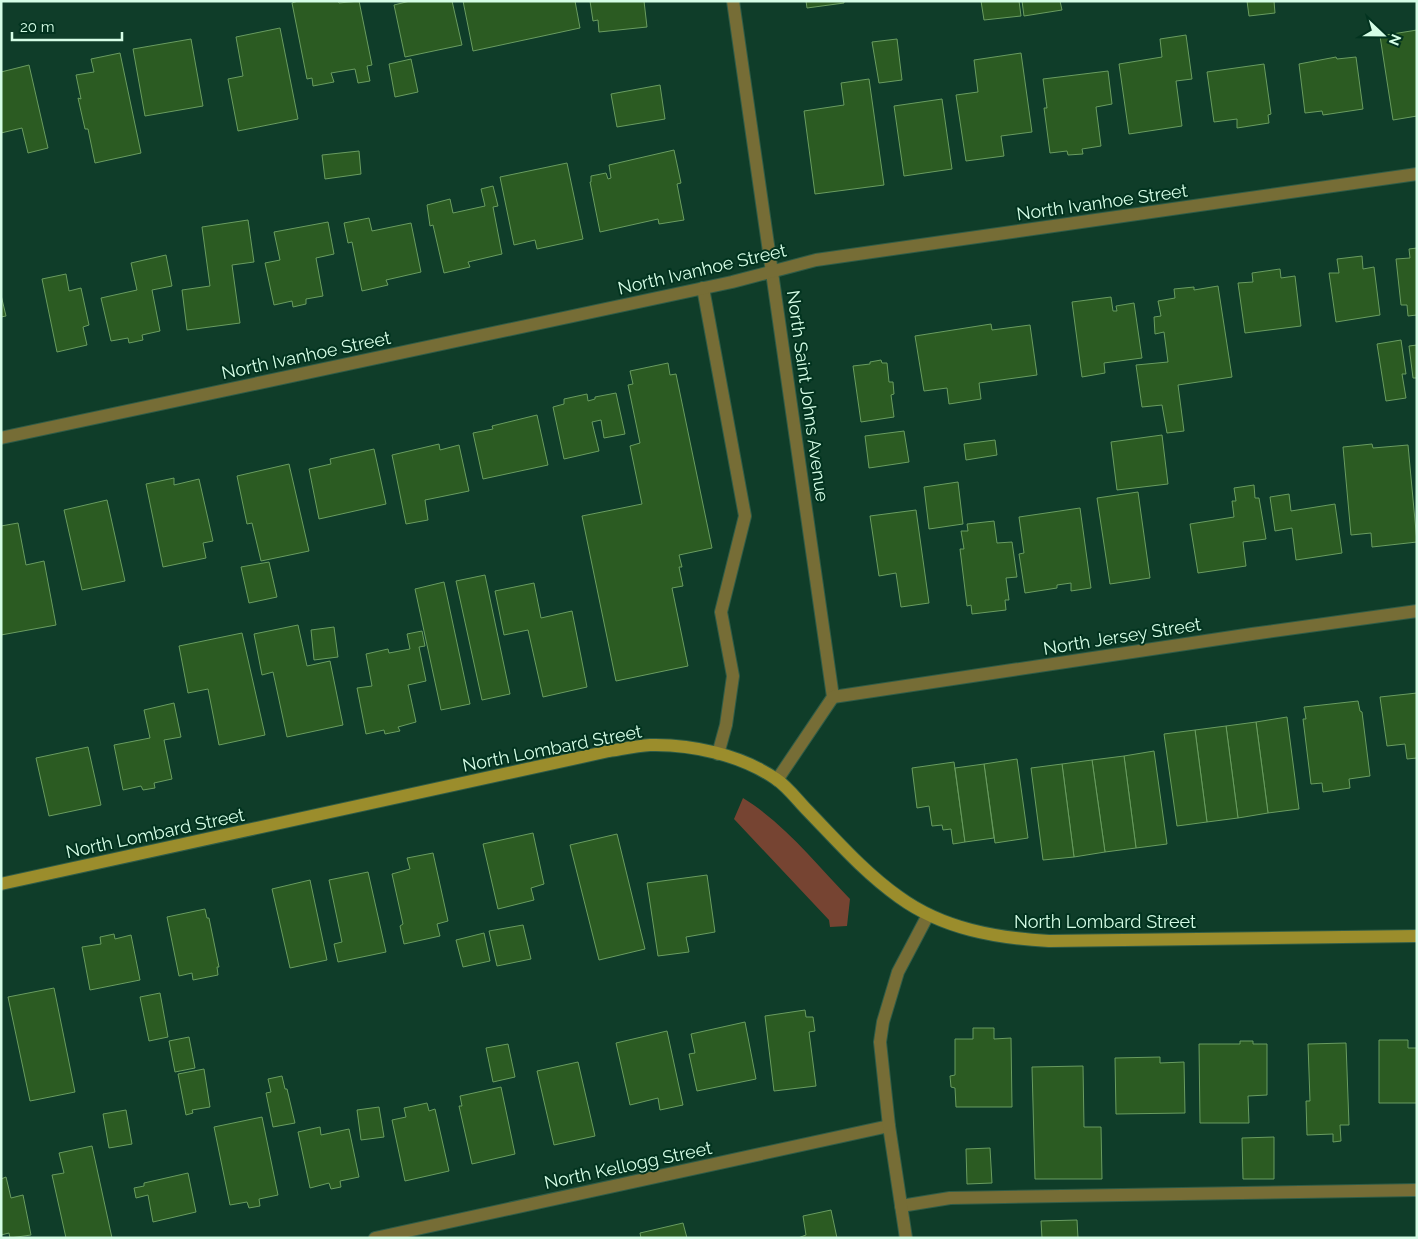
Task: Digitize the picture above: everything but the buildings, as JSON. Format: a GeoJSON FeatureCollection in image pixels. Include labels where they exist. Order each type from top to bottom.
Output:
{"type":"FeatureCollection","features":[{"type":"Feature","properties":{"kind":"main road","name":"North Lombard Street"},"geometry":{"type":"LineString","coordinates":[[1,884],[609,751],[648,745],[667,745],[718,754],[745,763],[777,780],[872,876],[900,898],[944,922],[983,934],[1049,941],[1417,936]]}},
{"type":"Feature","properties":{"kind":"street","name":"North Saint Johns Avenue"},"geometry":{"type":"LineString","coordinates":[[733,1],[833,698]]}},
{"type":"Feature","properties":{"kind":"street","name":"North Ivanhoe Street"},"geometry":{"type":"LineString","coordinates":[[1,438],[703,288],[826,259],[1417,174]]}},
{"type":"Feature","properties":{"kind":"street"},"geometry":{"type":"LineString","coordinates":[[703,288],[745,516],[721,612],[733,676],[726,725],[718,754]]}},
{"type":"Feature","properties":{"kind":"street","name":"North Jersey Street"},"geometry":{"type":"LineString","coordinates":[[833,698],[1243,635],[1417,611]]}},
{"type":"Feature","properties":{"kind":"street"},"geometry":{"type":"LineString","coordinates":[[777,780],[833,698]]}},
{"type":"Feature","properties":{"kind":"street"},"geometry":{"type":"LineString","coordinates":[[906,1238],[881,1061],[880,1042],[883,1022],[898,972],[928,914]]}},
{"type":"Feature","properties":{"kind":"street","name":"North Kellogg Street"},"geometry":{"type":"LineString","coordinates":[[375,1238],[890,1126]]}},
{"type":"Feature","properties":{"kind":"street"},"geometry":{"type":"LineString","coordinates":[[901,1206],[950,1198],[1417,1190]]}},
{"type":"Feature","properties":{"kind":"shaded area"},"geometry":{"type":"Polygon","coordinates":[[[743,798],[786,832],[850,899],[847,926],[830,927],[829,920],[734,819],[743,798]]]}}]}
